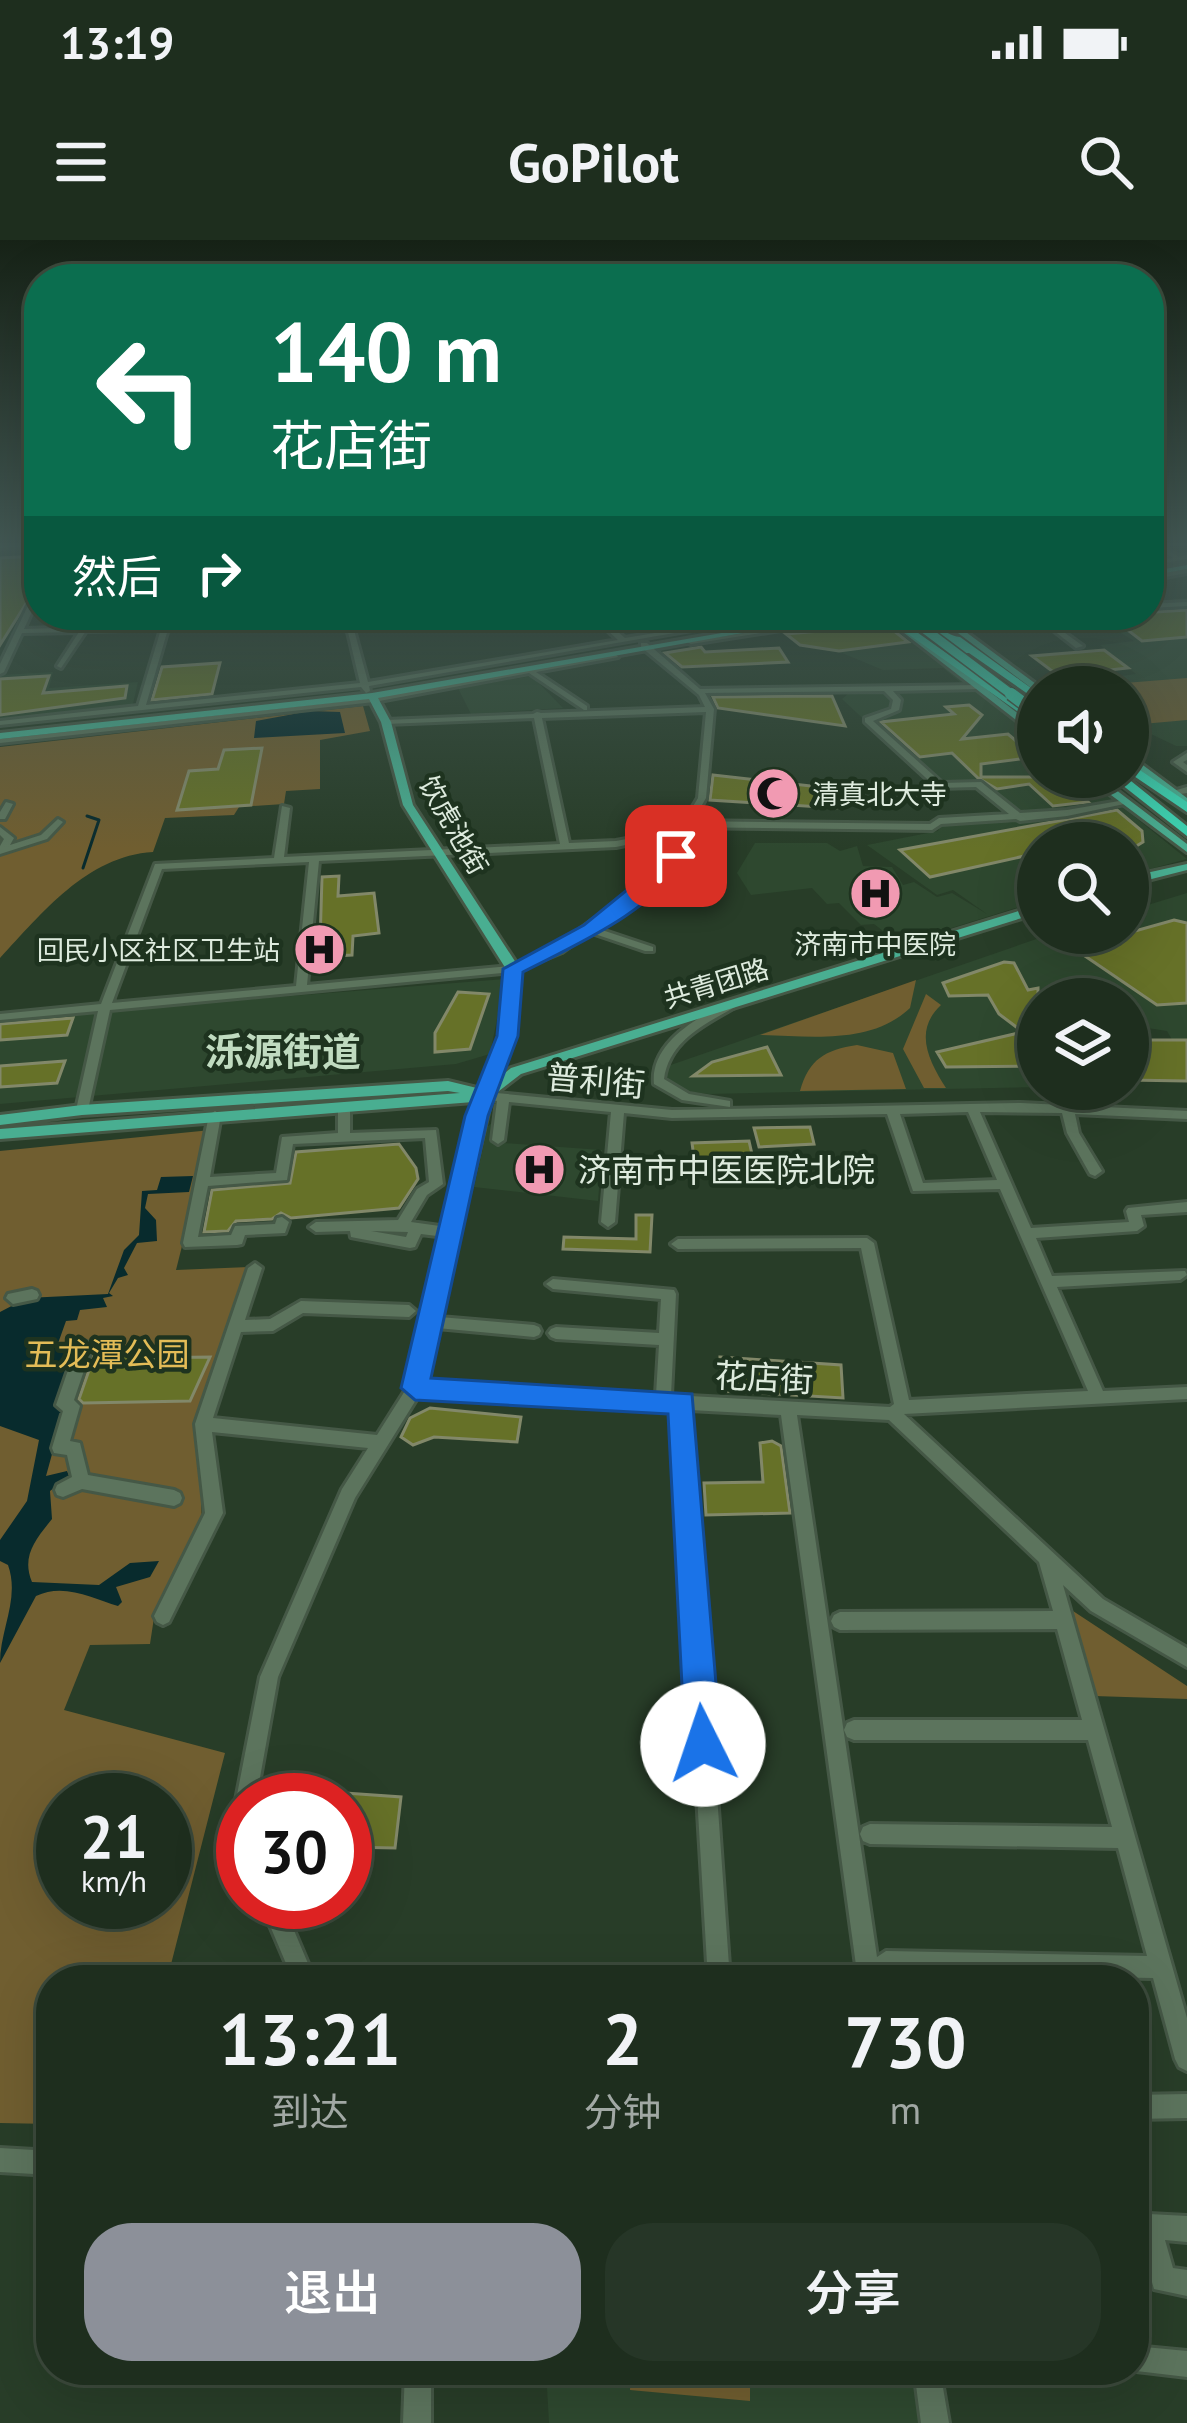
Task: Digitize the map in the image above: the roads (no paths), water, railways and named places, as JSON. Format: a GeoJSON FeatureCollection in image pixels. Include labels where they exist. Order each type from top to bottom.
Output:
{"type":"FeatureCollection","features":[{"type":"Feature","properties":{"kind":"highway"},"geometry":{"type":"LineString","coordinates":[[949,645],[1017,701]]}},
{"type":"Feature","properties":{"kind":"highway"},"geometry":{"type":"LineString","coordinates":[[949,645],[1017,701]]}},
{"type":"Feature","properties":{"kind":"highway"},"geometry":{"type":"LineString","coordinates":[[1149,777],[1187,805]]}},
{"type":"Feature","properties":{"kind":"highway"},"geometry":{"type":"LineString","coordinates":[[1149,792],[1187,821]]}},
{"type":"Feature","properties":{"kind":"highway"},"geometry":{"type":"LineString","coordinates":[[1139,798],[1171,819]]}},
{"type":"Feature","properties":{"kind":"highway"},"geometry":{"type":"LineString","coordinates":[[1144,798],[1187,832]]}},
{"type":"Feature","properties":{"kind":"main road"},"geometry":{"type":"LineString","coordinates":[[369,693],[605,645]]}},
{"type":"Feature","properties":{"kind":"main road"},"geometry":{"type":"LineString","coordinates":[[0,733],[369,693],[659,645]]}},
{"type":"Feature","properties":{"kind":"main road"},"geometry":{"type":"LineString","coordinates":[[941,645],[979,687],[1017,707]]}},
{"type":"Feature","properties":{"kind":"main road"},"geometry":{"type":"LineString","coordinates":[[949,645],[1017,701]]}},
{"type":"Feature","properties":{"kind":"main road","name":"饮虎池街"},"geometry":{"type":"LineString","coordinates":[[369,693],[386,722],[408,805],[513,969]]}},
{"type":"Feature","properties":{"kind":"main road"},"geometry":{"type":"LineString","coordinates":[[1149,774],[1180,791],[1187,805]]}},
{"type":"Feature","properties":{"kind":"main road"},"geometry":{"type":"LineString","coordinates":[[1119,798],[1187,849]]}},
{"type":"Feature","properties":{"kind":"main road"},"geometry":{"type":"LineString","coordinates":[[1149,876],[1187,867]]}},
{"type":"Feature","properties":{"kind":"main road","name":"共青团路"},"geometry":{"type":"LineString","coordinates":[[0,1134],[486,1096],[516,1071],[1017,915]]}},
{"type":"Feature","properties":{"kind":"main road"},"geometry":{"type":"LineString","coordinates":[[0,1120],[82,1110],[448,1086],[486,1096],[508,1036],[513,969]]}},
{"type":"Feature","properties":{"kind":"street"},"geometry":{"type":"LineString","coordinates":[[0,672],[15,645]]}},
{"type":"Feature","properties":{"kind":"street"},"geometry":{"type":"LineString","coordinates":[[62,666],[75,645]]}},
{"type":"Feature","properties":{"kind":"street"},"geometry":{"type":"LineString","coordinates":[[141,710],[160,645]]}},
{"type":"Feature","properties":{"kind":"street"},"geometry":{"type":"LineString","coordinates":[[355,645],[369,693]]}},
{"type":"Feature","properties":{"kind":"street"},"geometry":{"type":"LineString","coordinates":[[0,733],[141,710],[369,693],[532,673],[661,645]]}},
{"type":"Feature","properties":{"kind":"street"},"geometry":{"type":"LineString","coordinates":[[82,1110],[104,1011],[158,866],[638,841],[692,814],[703,798],[710,709],[646,647]]}},
{"type":"Feature","properties":{"kind":"street"},"geometry":{"type":"LineString","coordinates":[[532,673],[587,710]]}},
{"type":"Feature","properties":{"kind":"street"},"geometry":{"type":"LineString","coordinates":[[696,691],[979,687]]}},
{"type":"Feature","properties":{"kind":"street"},"geometry":{"type":"LineString","coordinates":[[886,688],[897,700],[895,710],[868,720],[940,787],[978,784],[1020,818]]}},
{"type":"Feature","properties":{"kind":"street"},"geometry":{"type":"LineString","coordinates":[[386,722],[587,710],[710,709]]}},
{"type":"Feature","properties":{"kind":"street"},"geometry":{"type":"LineString","coordinates":[[537,714],[565,846]]}},
{"type":"Feature","properties":{"kind":"street"},"geometry":{"type":"LineString","coordinates":[[1187,756],[1177,762],[1187,769]]}},
{"type":"Feature","properties":{"kind":"street"},"geometry":{"type":"LineString","coordinates":[[674,824],[885,830],[1125,803]]}},
{"type":"Feature","properties":{"kind":"street"},"geometry":{"type":"LineString","coordinates":[[279,860],[285,808]]}},
{"type":"Feature","properties":{"kind":"street"},"geometry":{"type":"LineString","coordinates":[[4,828],[44,838],[58,822]]}},
{"type":"Feature","properties":{"kind":"street"},"geometry":{"type":"LineString","coordinates":[[0,1017],[104,1011],[513,969],[590,929],[668,871],[676,856],[674,824]]}},
{"type":"Feature","properties":{"kind":"street"},"geometry":{"type":"LineString","coordinates":[[301,989],[314,859]]}},
{"type":"Feature","properties":{"kind":"street"},"geometry":{"type":"LineString","coordinates":[[590,929],[649,949]]}},
{"type":"Feature","properties":{"kind":"street"},"geometry":{"type":"LineString","coordinates":[[743,999],[677,1042],[659,1060],[658,1081],[686,1097],[753,1106]]}},
{"type":"Feature","properties":{"kind":"street"},"geometry":{"type":"LineString","coordinates":[[251,1773],[269,1677],[348,1493],[415,1388],[486,1096]]}},
{"type":"Feature","properties":{"kind":"street","name":"普利街"},"geometry":{"type":"LineString","coordinates":[[486,1096],[618,1109],[1017,1109]]}},
{"type":"Feature","properties":{"kind":"street","name":"普利街"},"geometry":{"type":"LineString","coordinates":[[486,1096],[753,1106],[1018,1100],[1187,1111]]}},
{"type":"Feature","properties":{"kind":"street"},"geometry":{"type":"LineString","coordinates":[[498,1140],[503,1100]]}},
{"type":"Feature","properties":{"kind":"street"},"geometry":{"type":"LineString","coordinates":[[344,1106],[344,1138]]}},
{"type":"Feature","properties":{"kind":"street"},"geometry":{"type":"LineString","coordinates":[[972,1108],[1097,1395]]}},
{"type":"Feature","properties":{"kind":"street"},"geometry":{"type":"LineString","coordinates":[[608,1222],[618,1109]]}},
{"type":"Feature","properties":{"kind":"street"},"geometry":{"type":"LineString","coordinates":[[892,1109],[918,1188],[1003,1184]]}},
{"type":"Feature","properties":{"kind":"street"},"geometry":{"type":"LineString","coordinates":[[1068,1110],[1073,1133],[1095,1171]]}},
{"type":"Feature","properties":{"kind":"street","name":"普利街"},"geometry":{"type":"LineString","coordinates":[[1068,1110],[1187,1111]]}},
{"type":"Feature","properties":{"kind":"street"},"geometry":{"type":"LineString","coordinates":[[215,1115],[190,1243],[237,1240],[240,1230],[280,1228],[282,1222]]}},
{"type":"Feature","properties":{"kind":"street"},"geometry":{"type":"LineString","coordinates":[[203,1182],[282,1178],[287,1140],[431,1133],[436,1184],[422,1192],[409,1227],[410,1243],[356,1233]]}},
{"type":"Feature","properties":{"kind":"street"},"geometry":{"type":"LineString","coordinates":[[1025,1234],[1137,1226],[1133,1211],[1187,1207]]}},
{"type":"Feature","properties":{"kind":"street"},"geometry":{"type":"LineString","coordinates":[[316,1227],[409,1227],[451,1233]]}},
{"type":"Feature","properties":{"kind":"street"},"geometry":{"type":"LineString","coordinates":[[678,1244],[867,1243],[898,1410],[1096,1605],[1187,1658]]}},
{"type":"Feature","properties":{"kind":"street"},"geometry":{"type":"LineString","coordinates":[[163,1616],[214,1513],[203,1424],[255,1268]]}},
{"type":"Feature","properties":{"kind":"street"},"geometry":{"type":"LineString","coordinates":[[1047,1282],[1180,1275]]}},
{"type":"Feature","properties":{"kind":"street"},"geometry":{"type":"LineString","coordinates":[[553,1284],[669,1294],[666,1340],[718,1965]]}},
{"type":"Feature","properties":{"kind":"street"},"geometry":{"type":"LineString","coordinates":[[14,1298],[32,1294]]}},
{"type":"Feature","properties":{"kind":"street"},"geometry":{"type":"LineString","coordinates":[[237,1326],[273,1325],[301,1307],[409,1311]]}},
{"type":"Feature","properties":{"kind":"street"},"geometry":{"type":"LineString","coordinates":[[430,1322],[534,1331]]}},
{"type":"Feature","properties":{"kind":"street"},"geometry":{"type":"LineString","coordinates":[[556,1333],[666,1340]]}},
{"type":"Feature","properties":{"kind":"street"},"geometry":{"type":"LineString","coordinates":[[81,1481],[74,1448],[60,1448],[72,1406],[64,1405],[90,1350]]}},
{"type":"Feature","properties":{"kind":"street","name":"花店街"},"geometry":{"type":"LineString","coordinates":[[415,1388],[898,1410],[1187,1393]]}},
{"type":"Feature","properties":{"kind":"street"},"geometry":{"type":"LineString","coordinates":[[788,1408],[876,1965]]}},
{"type":"Feature","properties":{"kind":"street"},"geometry":{"type":"LineString","coordinates":[[203,1424],[380,1442]]}},
{"type":"Feature","properties":{"kind":"street"},"geometry":{"type":"LineString","coordinates":[[63,1490],[81,1481],[174,1498]]}},
{"type":"Feature","properties":{"kind":"street"},"geometry":{"type":"LineString","coordinates":[[1047,1559],[1187,2059]]}},
{"type":"Feature","properties":{"kind":"street"},"geometry":{"type":"LineString","coordinates":[[840,1621],[1064,1620]]}},
{"type":"Feature","properties":{"kind":"street"},"geometry":{"type":"LineString","coordinates":[[854,1730],[1095,1730]]}},
{"type":"Feature","properties":{"kind":"street"},"geometry":{"type":"LineString","coordinates":[[870,1834],[1125,1838]]}},
{"type":"Feature","properties":{"kind":"street"},"geometry":{"type":"LineString","coordinates":[[282,1929],[298,1965]]}},
{"type":"Feature","properties":{"kind":"street"},"geometry":{"type":"LineString","coordinates":[[1149,1967],[1161,1967]]}},
{"type":"Feature","properties":{"kind":"street"},"geometry":{"type":"LineString","coordinates":[[1149,2107],[1187,2106]]}},
{"type":"Feature","properties":{"kind":"street"},"geometry":{"type":"LineString","coordinates":[[0,2160],[36,2162]]}},
{"type":"Feature","properties":{"kind":"street"},"geometry":{"type":"LineString","coordinates":[[1187,2229],[1149,2227],[1162,2280],[1187,2283]]}},
{"type":"Feature","properties":{"kind":"street"},"geometry":{"type":"LineString","coordinates":[[1149,2360],[1187,2364]]}},
{"type":"Feature","properties":{"kind":"street"},"geometry":{"type":"LineString","coordinates":[[417,2423],[418,2385]]}},
{"type":"Feature","properties":{"kind":"street"},"geometry":{"type":"LineString","coordinates":[[929,2385],[935,2423]]}},
{"type":"Feature","properties":{"kind":"water"},"geometry":{"type":"Polygon","coordinates":[[[310,711],[340,712],[345,733],[254,738],[256,721],[310,711]]]}},
{"type":"Feature","properties":{"kind":"water"},"geometry":{"type":"Polygon","coordinates":[[[193,1176],[189,1192],[148,1194],[145,1208],[156,1220],[157,1241],[137,1243],[124,1268],[128,1275],[118,1278],[109,1293],[113,1296],[103,1298],[107,1307],[80,1310],[77,1320],[66,1321],[56,1349],[81,1349],[46,1476],[67,1471],[69,1476],[50,1491],[52,1519],[36,1541],[28,1564],[32,1582],[99,1585],[130,1563],[159,1561],[150,1577],[116,1587],[122,1602],[118,1606],[68,1591],[36,1596],[0,1663],[12,1590],[8,1565],[0,1561],[0,1540],[27,1501],[39,1440],[0,1426],[0,1312],[27,1298],[108,1294],[124,1250],[139,1235],[142,1191],[157,1190],[161,1177],[193,1176]]]}},
{"type":"Feature","properties":{"kind":"waterway"},"geometry":{"type":"LineString","coordinates":[[83,868],[99,820],[87,816]]}},
{"type":"Feature","properties":{"kind":"place","name":"清真北大寺"},"geometry":{"type":"Point","coordinates":[773,794]}},
{"type":"Feature","properties":{"kind":"place","name":"济南市中医院"},"geometry":{"type":"Point","coordinates":[875,894]}},
{"type":"Feature","properties":{"kind":"place","name":"回民小区社区卫生站"},"geometry":{"type":"Point","coordinates":[319,950]}},
{"type":"Feature","properties":{"kind":"place","name":"济南市中医医院北院"},"geometry":{"type":"Point","coordinates":[539,1169]}},
{"type":"Feature","properties":{"kind":"district","name":"泺源街道"},"geometry":{"type":"Point","coordinates":[283,1051]}},
{"type":"Feature","properties":{"kind":"park label","name":"五龙潭公园"},"geometry":{"type":"Point","coordinates":[107,1353]}}]}
